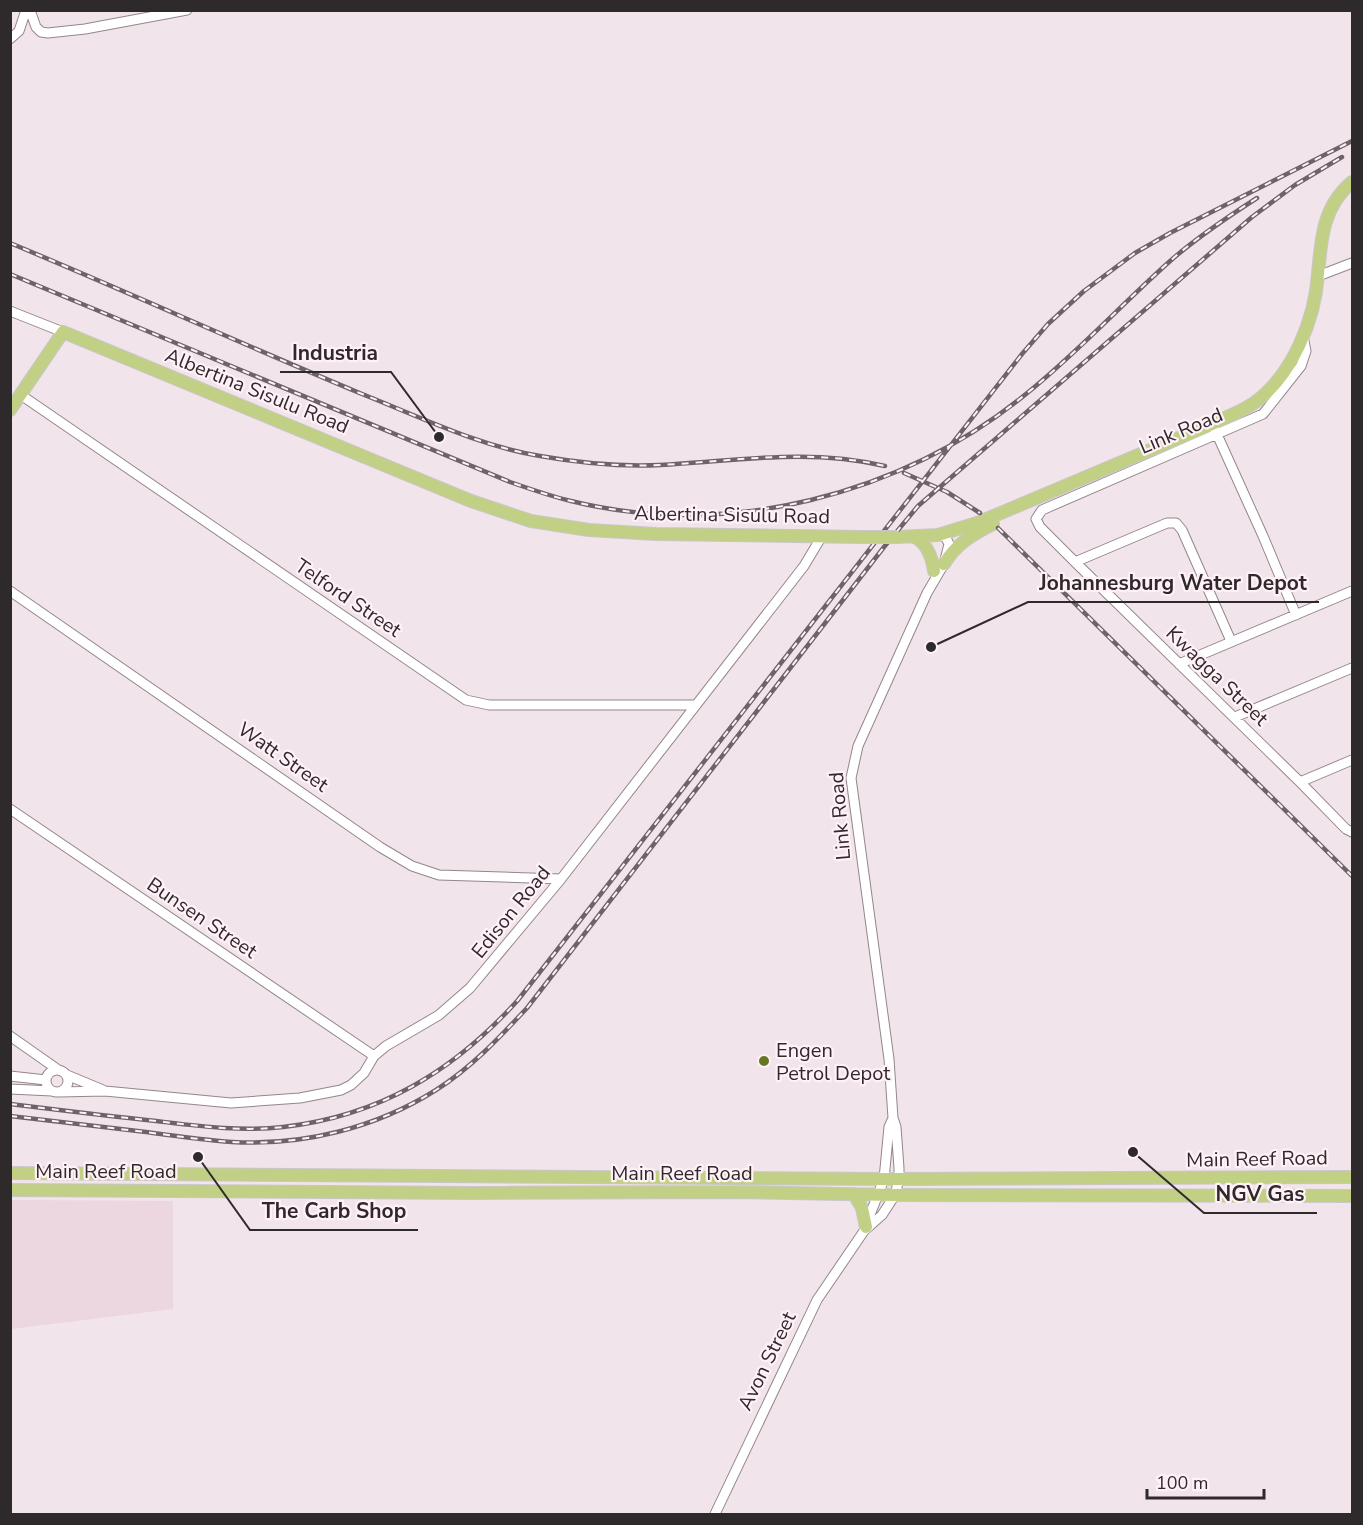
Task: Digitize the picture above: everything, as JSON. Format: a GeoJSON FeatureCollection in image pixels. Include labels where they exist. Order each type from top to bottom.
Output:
{"type":"FeatureCollection","features":[{"type":"Feature","properties":{"kind":"main road","name":"Albertina Sisulu Road"},"geometry":{"type":"LineString","coordinates":[[63,332],[511,516],[567,528],[616,532],[860,537],[939,534],[976,523],[1056,488],[1215,429],[1271,388],[1284,372],[1303,336],[1313,303],[1321,237],[1325,223],[1337,197],[1353,182]]}},
{"type":"Feature","properties":{"kind":"main road"},"geometry":{"type":"LineString","coordinates":[[10,410],[63,332]]}},
{"type":"Feature","properties":{"kind":"main road"},"geometry":{"type":"LineString","coordinates":[[912,536],[922,542],[939,567],[968,537],[1015,513],[1056,488]]}},
{"type":"Feature","properties":{"kind":"main road","name":"Main Reef Road"},"geometry":{"type":"LineString","coordinates":[[10,1173],[884,1179],[1353,1178]]}},
{"type":"Feature","properties":{"kind":"main road"},"geometry":{"type":"LineString","coordinates":[[155,1174],[155,1191]]}},
{"type":"Feature","properties":{"kind":"main road"},"geometry":{"type":"LineString","coordinates":[[525,1192],[526,1177]]}},
{"type":"Feature","properties":{"kind":"main road"},"geometry":{"type":"LineString","coordinates":[[1288,1178],[1288,1197]]}},
{"type":"Feature","properties":{"kind":"main road"},"geometry":{"type":"LineString","coordinates":[[1246,1179],[1246,1197]]}},
{"type":"Feature","properties":{"kind":"main road","name":"Main Reef Road"},"geometry":{"type":"LineString","coordinates":[[10,1190],[1353,1196]]}},
{"type":"Feature","properties":{"kind":"main road"},"geometry":{"type":"LineString","coordinates":[[854,1194],[862,1208],[865,1229]]}},
{"type":"Feature","properties":{"kind":"street"},"geometry":{"type":"LineString","coordinates":[[29,14],[41,32],[56,33],[187,10]]}},
{"type":"Feature","properties":{"kind":"street"},"geometry":{"type":"LineString","coordinates":[[10,39],[19,31],[29,14]]}},
{"type":"Feature","properties":{"kind":"street"},"geometry":{"type":"LineString","coordinates":[[1318,276],[1353,263]]}},
{"type":"Feature","properties":{"kind":"street"},"geometry":{"type":"LineString","coordinates":[[10,311],[63,332]]}},
{"type":"Feature","properties":{"kind":"street","name":"Telford Street"},"geometry":{"type":"LineString","coordinates":[[21,395],[466,700],[489,705],[695,705]]}},
{"type":"Feature","properties":{"kind":"street"},"geometry":{"type":"LineString","coordinates":[[1215,429],[1296,615]]}},
{"type":"Feature","properties":{"kind":"street","name":"Link Road"},"geometry":{"type":"LineString","coordinates":[[1038,523],[1037,516],[1042,510],[1215,429]]}},
{"type":"Feature","properties":{"kind":"street","name":"Kwagga Street"},"geometry":{"type":"LineString","coordinates":[[1038,523],[1349,831]]}},
{"type":"Feature","properties":{"kind":"street"},"geometry":{"type":"LineString","coordinates":[[1075,562],[1167,523],[1176,523],[1182,530],[1231,641]]}},
{"type":"Feature","properties":{"kind":"street"},"geometry":{"type":"LineString","coordinates":[[939,534],[946,538],[949,544],[939,567],[932,542],[939,534]]}},
{"type":"Feature","properties":{"kind":"street","name":"Edison Road"},"geometry":{"type":"LineString","coordinates":[[10,1076],[50,1084],[231,1103],[300,1098],[351,1086],[364,1073],[374,1056],[386,1046],[439,1015],[470,988],[561,879],[804,566],[822,536]]}},
{"type":"Feature","properties":{"kind":"street","name":"Link Road"},"geometry":{"type":"LineString","coordinates":[[895,1195],[899,1179],[889,1059],[851,778],[858,746],[939,567]]}},
{"type":"Feature","properties":{"kind":"street","name":"Watt Street"},"geometry":{"type":"LineString","coordinates":[[10,591],[380,847],[412,866],[424,872],[446,876],[561,879]]}},
{"type":"Feature","properties":{"kind":"street"},"geometry":{"type":"LineString","coordinates":[[1179,663],[1353,591]]}},
{"type":"Feature","properties":{"kind":"street"},"geometry":{"type":"LineString","coordinates":[[1235,717],[1353,668]]}},
{"type":"Feature","properties":{"kind":"street"},"geometry":{"type":"LineString","coordinates":[[1300,782],[1353,760]]}},
{"type":"Feature","properties":{"kind":"street","name":"Bunsen Street"},"geometry":{"type":"LineString","coordinates":[[10,809],[374,1056]]}},
{"type":"Feature","properties":{"kind":"street","name":"Edison Road"},"geometry":{"type":"LineString","coordinates":[[10,1036],[67,1075],[105,1090]]}},
{"type":"Feature","properties":{"kind":"street"},"geometry":{"type":"LineString","coordinates":[[42,1057],[50,1084]]}},
{"type":"Feature","properties":{"kind":"street"},"geometry":{"type":"LineString","coordinates":[[50,1084],[57,1069]]}},
{"type":"Feature","properties":{"kind":"street"},"geometry":{"type":"LineString","coordinates":[[10,1089],[23,1090],[50,1084],[68,1086],[67,1075]]}},
{"type":"Feature","properties":{"kind":"street","name":"Link Road"},"geometry":{"type":"LineString","coordinates":[[880,1195],[884,1179],[889,1127],[893,1118]]}},
{"type":"Feature","properties":{"kind":"street","name":"Avon Street"},"geometry":{"type":"LineString","coordinates":[[715,1515],[817,1300],[865,1229],[880,1195]]}},
{"type":"Feature","properties":{"kind":"street","name":"Avon Street"},"geometry":{"type":"LineString","coordinates":[[865,1229],[882,1215],[895,1195]]}},
{"type":"Feature","properties":{"kind":"shaded area"},"geometry":{"type":"Polygon","coordinates":[[[11,1200],[173,1201],[173,1309],[11,1329],[11,1200]]]}},
{"type":"Feature","properties":{"kind":"railway"},"geometry":{"type":"LineString","coordinates":[[10,1104],[235,1129],[283,1127],[318,1121],[383,1101],[441,1068],[468,1048],[518,1000],[1022,354],[1048,324],[1084,291],[1135,253],[1352,141]]}},
{"type":"Feature","properties":{"kind":"railway"},"geometry":{"type":"LineString","coordinates":[[10,1116],[221,1141],[285,1141],[338,1132],[389,1115],[449,1081],[484,1052],[527,1008],[918,506],[1252,217],[1295,185],[1342,157]]}},
{"type":"Feature","properties":{"kind":"railway"},"geometry":{"type":"LineString","coordinates":[[10,274],[510,482],[571,501],[630,512],[691,515],[751,511],[811,500],[869,483],[925,459],[978,429],[1026,394],[1179,253],[1257,198]]}},
{"type":"Feature","properties":{"kind":"railway"},"geometry":{"type":"LineString","coordinates":[[10,243],[428,421],[472,438],[517,451],[570,461],[615,465],[660,465],[800,457],[828,458],[885,466]]}},
{"type":"Feature","properties":{"kind":"railway"},"geometry":{"type":"LineString","coordinates":[[904,473],[947,492],[980,513]]}},
{"type":"Feature","properties":{"kind":"railway"},"geometry":{"type":"LineString","coordinates":[[998,528],[1352,876]]}},
{"type":"Feature","properties":{"kind":"place","name":"Industria"},"geometry":{"type":"Point","coordinates":[439,437]}},
{"type":"Feature","properties":{"kind":"place","name":"Johannesburg Water Depot"},"geometry":{"type":"Point","coordinates":[931,647]}},
{"type":"Feature","properties":{"kind":"place","name":"Engen Petrol Depot"},"geometry":{"type":"Point","coordinates":[764,1061]}},
{"type":"Feature","properties":{"kind":"place","name":"NGV Gas"},"geometry":{"type":"Point","coordinates":[1133,1152]}},
{"type":"Feature","properties":{"kind":"place","name":"The Carb Shop"},"geometry":{"type":"Point","coordinates":[198,1157]}}]}
